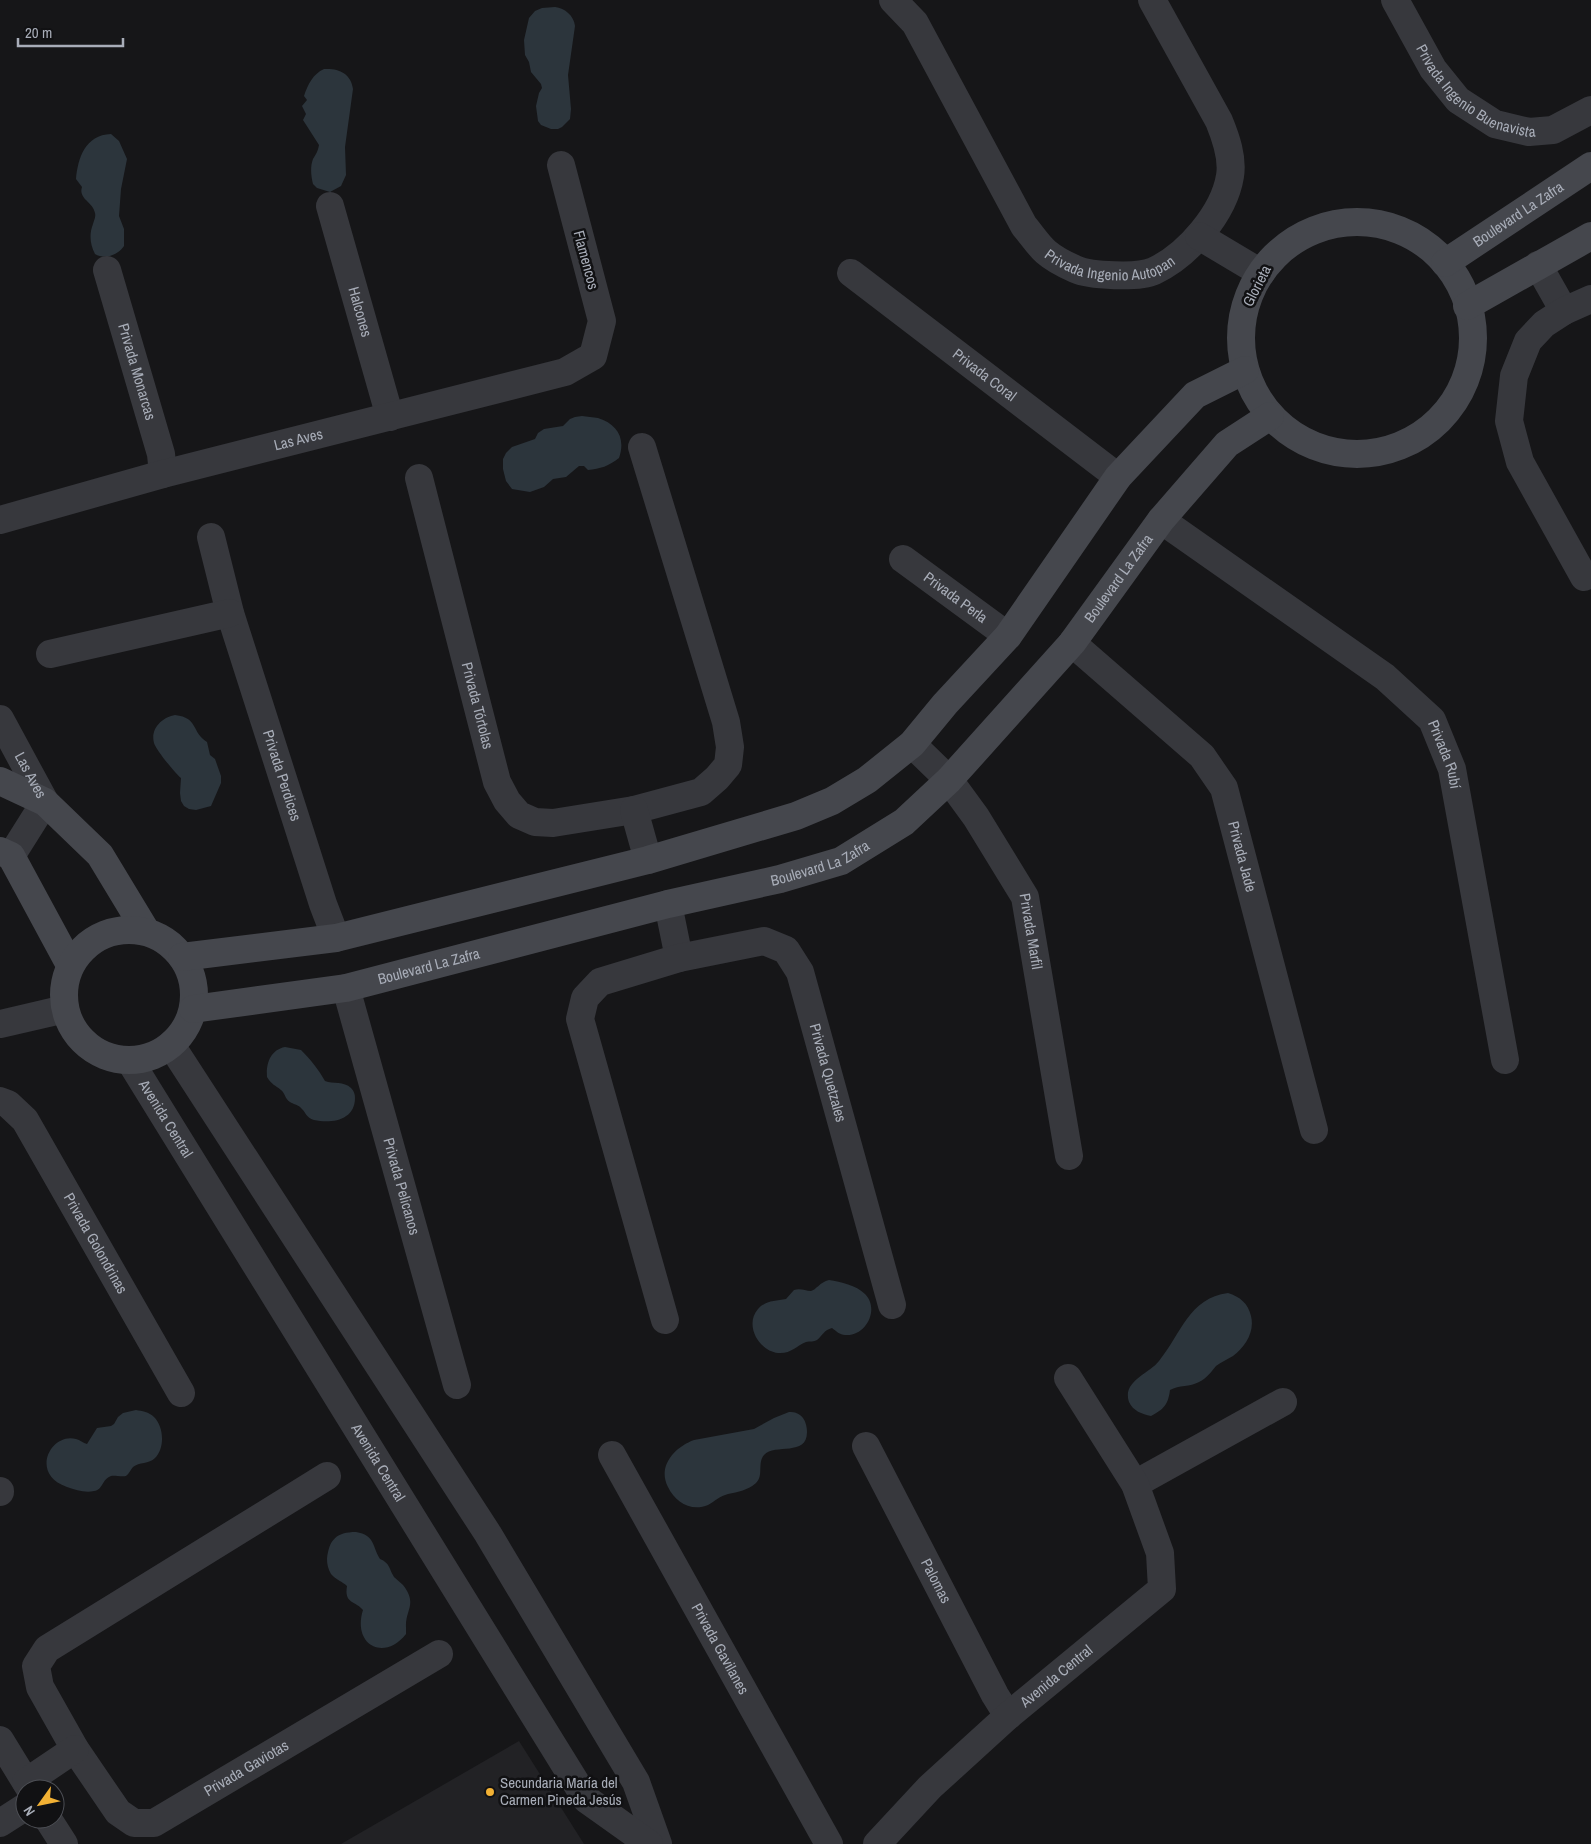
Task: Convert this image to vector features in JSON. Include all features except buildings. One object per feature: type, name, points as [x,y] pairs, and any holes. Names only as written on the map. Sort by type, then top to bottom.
[{"type":"street","name":"Privada Ingenio Autopan","points":[[893,0],[915,23],[1024,226],[1046,252],[1077,270],[1110,276],[1153,272],[1175,257],[1199,236],[1220,207],[1230,176],[1228,142],[1219,121],[1152,0]]},
{"type":"street","name":"Privada Ingenio Buenavista","points":[[1395,0],[1433,69],[1458,100],[1495,124],[1529,132],[1552,130],[1588,117]]},
{"type":"street","name":"Flamencos","points":[[561,165],[602,321],[593,356]]},
{"type":"street","name":"Boulevard La Zafra","points":[[1445,263],[1591,166]]},
{"type":"street","name":"Halcones","points":[[330,206],[390,417]]},
{"type":"street","name":"Glorieta","points":[[1364,222],[1396,228],[1426,245],[1445,263],[1460,284],[1472,319],[1472,357],[1460,392],[1438,422],[1407,443],[1372,454],[1334,452],[1300,439],[1270,416],[1255,394],[1245,370],[1240,341],[1243,313],[1261,273],[1272,258],[1298,237],[1330,224],[1364,222]]},
{"type":"street","points":[[1199,236],[1261,273]]},
{"type":"street","points":[[1467,306],[1591,236]]},
{"type":"street","points":[[1538,265],[1564,311]]},
{"type":"street","name":"Privada Monarcas","points":[[106,270],[161,454],[163,474]]},
{"type":"street","name":"Privada Coral","points":[[850,273],[1118,477]]},
{"type":"street","points":[[1584,577],[1520,462],[1509,421],[1514,376],[1528,341],[1544,324],[1564,311],[1591,299]]},
{"type":"street","name":"Las Aves","points":[[0,520],[163,474],[565,372],[593,356]]},
{"type":"street","points":[[182,957],[336,938],[648,860],[796,816],[832,801],[868,780],[912,744],[945,704],[1008,636],[1118,477],[1195,395],[1245,370]]},
{"type":"street","name":"Boulevard La Zafra","points":[[193,1009],[346,988],[668,904],[780,878],[841,860],[904,822],[949,780],[1072,643],[1161,520],[1227,444],[1270,416]]},
{"type":"street","name":"Privada Tórtolas","points":[[419,478],[497,782],[507,801],[519,815],[535,822],[553,823],[634,810],[701,792],[728,765],[730,747],[726,722],[642,447]]},
{"type":"street","name":"Privada Rubí","points":[[1161,520],[1385,676],[1432,720],[1452,769],[1505,1060]]},
{"type":"street","name":"Privada Perdices","points":[[211,537],[230,613],[323,904],[336,938]]},
{"type":"street","name":"Privada Perla","points":[[903,558],[1008,636]]},
{"type":"street","points":[[50,654],[230,613]]},
{"type":"street","name":"Privada Jade","points":[[1072,643],[1202,756],[1224,788],[1314,1130]]},
{"type":"street","name":"Las Aves","points":[[0,719],[45,802],[5,854]]},
{"type":"street","name":"Privada Marfil","points":[[912,744],[949,780],[976,817],[1025,898],[1069,1156]]},
{"type":"street","points":[[0,781],[45,802],[100,855],[146,931]]},
{"type":"street","points":[[634,810],[648,860]]},
{"type":"street","points":[[5,854],[70,965]]},
{"type":"street","points":[[668,904],[679,958]]},
{"type":"street","points":[[123,929],[146,931],[166,941],[182,957],[190,973],[194,991],[193,1009],[185,1029],[171,1045],[152,1056],[130,1061],[108,1057],[89,1046],[73,1030],[64,1009],[63,987],[70,965],[83,948],[101,935],[123,929]]},
{"type":"street","name":"Privada Quetzales","points":[[665,1320],[580,1019],[585,998],[600,982],[679,958],[764,941],[786,950],[800,972],[892,1305]]},
{"type":"street","name":"Privada Pelicanos","points":[[346,988],[457,1385]]},
{"type":"street","points":[[0,1024],[64,1009]]},
{"type":"street","points":[[171,1045],[488,1534],[636,1782],[658,1844]]},
{"type":"street","name":"Avenida Central","points":[[130,1061],[586,1799],[649,1844]]},
{"type":"street","name":"Privada Golondrinas","points":[[0,1101],[8,1104],[25,1120],[181,1393]]},
{"type":"street","name":"Avenida Central","points":[[877,1844],[930,1787],[1008,1716],[1162,1589],[1160,1554],[1135,1484],[1068,1378]]},
{"type":"street","points":[[1135,1484],[1284,1402]]},
{"type":"street","name":"Palomas","points":[[866,1446],[995,1695],[1008,1716]]},
{"type":"street","name":"Privada Gavilanes","points":[[612,1455],[829,1844]]},
{"type":"street","name":"Privada Gaviotas","points":[[327,1476],[47,1649],[36,1666],[40,1687],[75,1749],[118,1812],[134,1823],[154,1823],[439,1654]]},
{"type":"street","points":[[0,1740],[20,1779]]},
{"type":"street","points":[[42,1779],[75,1749]]},
{"type":"street","points":[[0,1822],[15,1805]]},
{"type":"street","points":[[54,1829],[64,1844]]},
{"type":"shaded area","points":[[555,7],[568,13],[573,19],[575,26],[568,75],[570,119],[562,127],[551,129],[541,125],[538,121],[536,106],[542,88],[531,72],[525,55],[524,40],[529,18],[535,11],[542,8]]},
{"type":"shaded area","points":[[324,69],[334,69],[347,75],[353,89],[345,147],[346,175],[341,186],[330,192],[317,188],[313,184],[311,165],[319,145],[303,120],[306,114],[302,106],[307,100],[304,96],[309,84]]},
{"type":"shaded area","points":[[111,134],[119,141],[127,159],[121,189],[119,216],[124,229],[124,246],[115,254],[103,257],[95,254],[92,247],[91,236],[95,217],[94,209],[82,195],[82,187],[76,179],[84,149],[95,138]]},
{"type":"shaded area","points":[[582,416],[598,418],[615,428],[621,444],[619,458],[608,465],[596,469],[588,470],[584,466],[579,466],[566,477],[553,479],[544,487],[530,492],[512,489],[506,481],[503,469],[503,459],[506,453],[512,447],[535,439],[538,433],[544,429],[563,426],[570,419]]},
{"type":"shaded area","points":[[175,715],[188,719],[191,722],[207,742],[210,755],[215,759],[221,776],[221,783],[211,806],[196,810],[184,806],[180,793],[181,778],[158,751],[154,743],[154,733],[158,724],[166,718]]},
{"type":"shaded area","points":[[285,1047],[301,1050],[325,1081],[345,1084],[354,1091],[354,1105],[347,1116],[335,1121],[311,1119],[299,1106],[288,1101],[282,1091],[270,1082],[267,1072],[270,1058],[276,1051]]},
{"type":"shaded area","points":[[829,1280],[853,1286],[865,1294],[869,1300],[871,1314],[865,1327],[859,1332],[845,1335],[832,1328],[825,1331],[816,1341],[806,1342],[783,1353],[765,1348],[753,1329],[754,1315],[758,1309],[771,1301],[786,1299],[794,1290],[811,1291]]},
{"type":"shaded area","points":[[1228,1293],[1243,1301],[1248,1307],[1251,1316],[1252,1328],[1248,1339],[1241,1348],[1233,1356],[1216,1366],[1209,1375],[1196,1384],[1170,1390],[1167,1403],[1162,1409],[1151,1416],[1135,1410],[1129,1402],[1128,1395],[1133,1383],[1155,1366],[1195,1310],[1215,1296]]},
{"type":"shaded area","points":[[136,1410],[152,1415],[160,1426],[162,1443],[158,1454],[153,1460],[135,1465],[126,1476],[108,1477],[99,1489],[91,1492],[80,1491],[55,1481],[49,1473],[47,1464],[52,1448],[59,1442],[67,1439],[76,1439],[87,1444],[97,1428],[111,1426],[123,1413]]},
{"type":"shaded area","points":[[789,1412],[798,1414],[804,1420],[807,1430],[806,1440],[796,1447],[775,1450],[764,1455],[761,1462],[760,1477],[756,1483],[743,1490],[720,1497],[702,1507],[684,1504],[671,1492],[665,1479],[666,1465],[680,1447],[694,1440],[754,1429]]},
{"type":"shaded area","points":[[349,1532],[356,1532],[370,1538],[380,1559],[388,1564],[394,1577],[403,1585],[410,1597],[406,1634],[388,1647],[372,1646],[366,1640],[362,1632],[361,1622],[363,1610],[349,1599],[346,1592],[347,1586],[333,1576],[328,1567],[328,1552],[335,1538]]},
{"type":"shaded area","name":"Secundaria María del Carmen Pineda Jesús","points":[[519,1741],[584,1844],[341,1844]]},
{"type":"place","name":"Secundaria María del Carmen Pineda Jesús","points":[[490,1792]]}]
